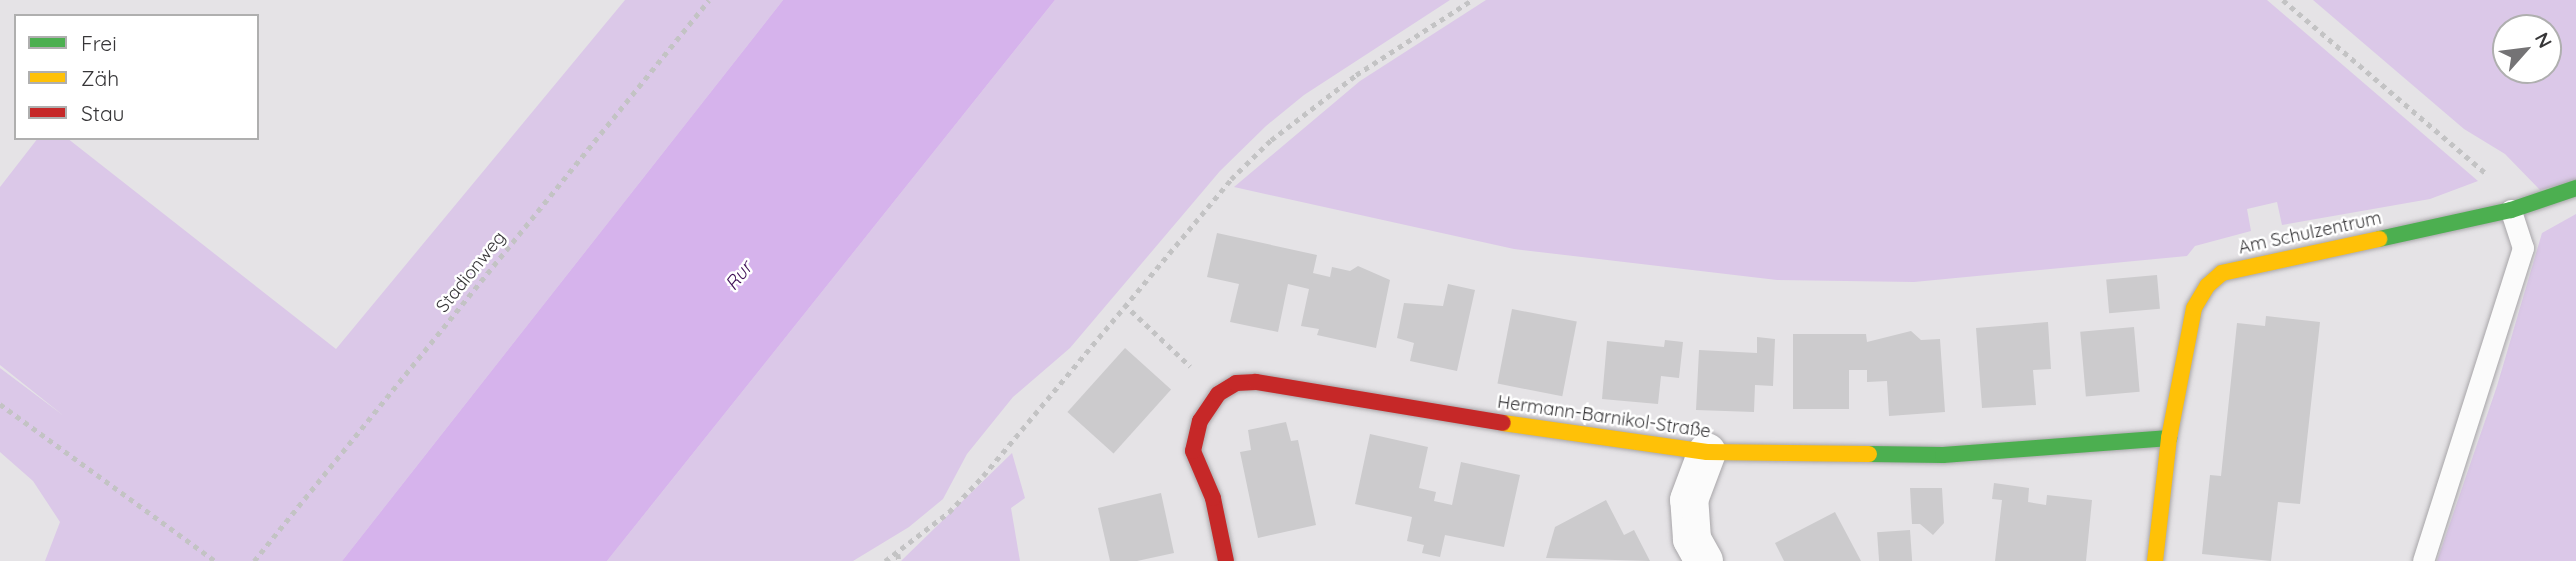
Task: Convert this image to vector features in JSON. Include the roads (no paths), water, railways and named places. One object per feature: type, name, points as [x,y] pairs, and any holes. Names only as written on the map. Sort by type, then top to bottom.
[{"type":"street","name":"Am Schulzentrum","points":[[2155,561],[2169,438],[2194,308],[2207,286],[2222,272],[2511,210],[2576,188]]},
{"type":"street","name":"Hermann-Barnikol-Straße","points":[[1226,561],[1213,498],[1193,451],[1200,421],[1218,394],[1236,383],[1256,382],[1436,414],[1707,452],[1943,455],[2169,438]]},
{"type":"street","points":[[1704,561],[1692,539],[1689,500],[1707,452]]},
{"type":"lane","points":[[2423,561],[2523,248],[2511,210]]},
{"type":"water","name":"Rur","points":[[783,0],[1055,0],[607,561],[342,561]]}]
